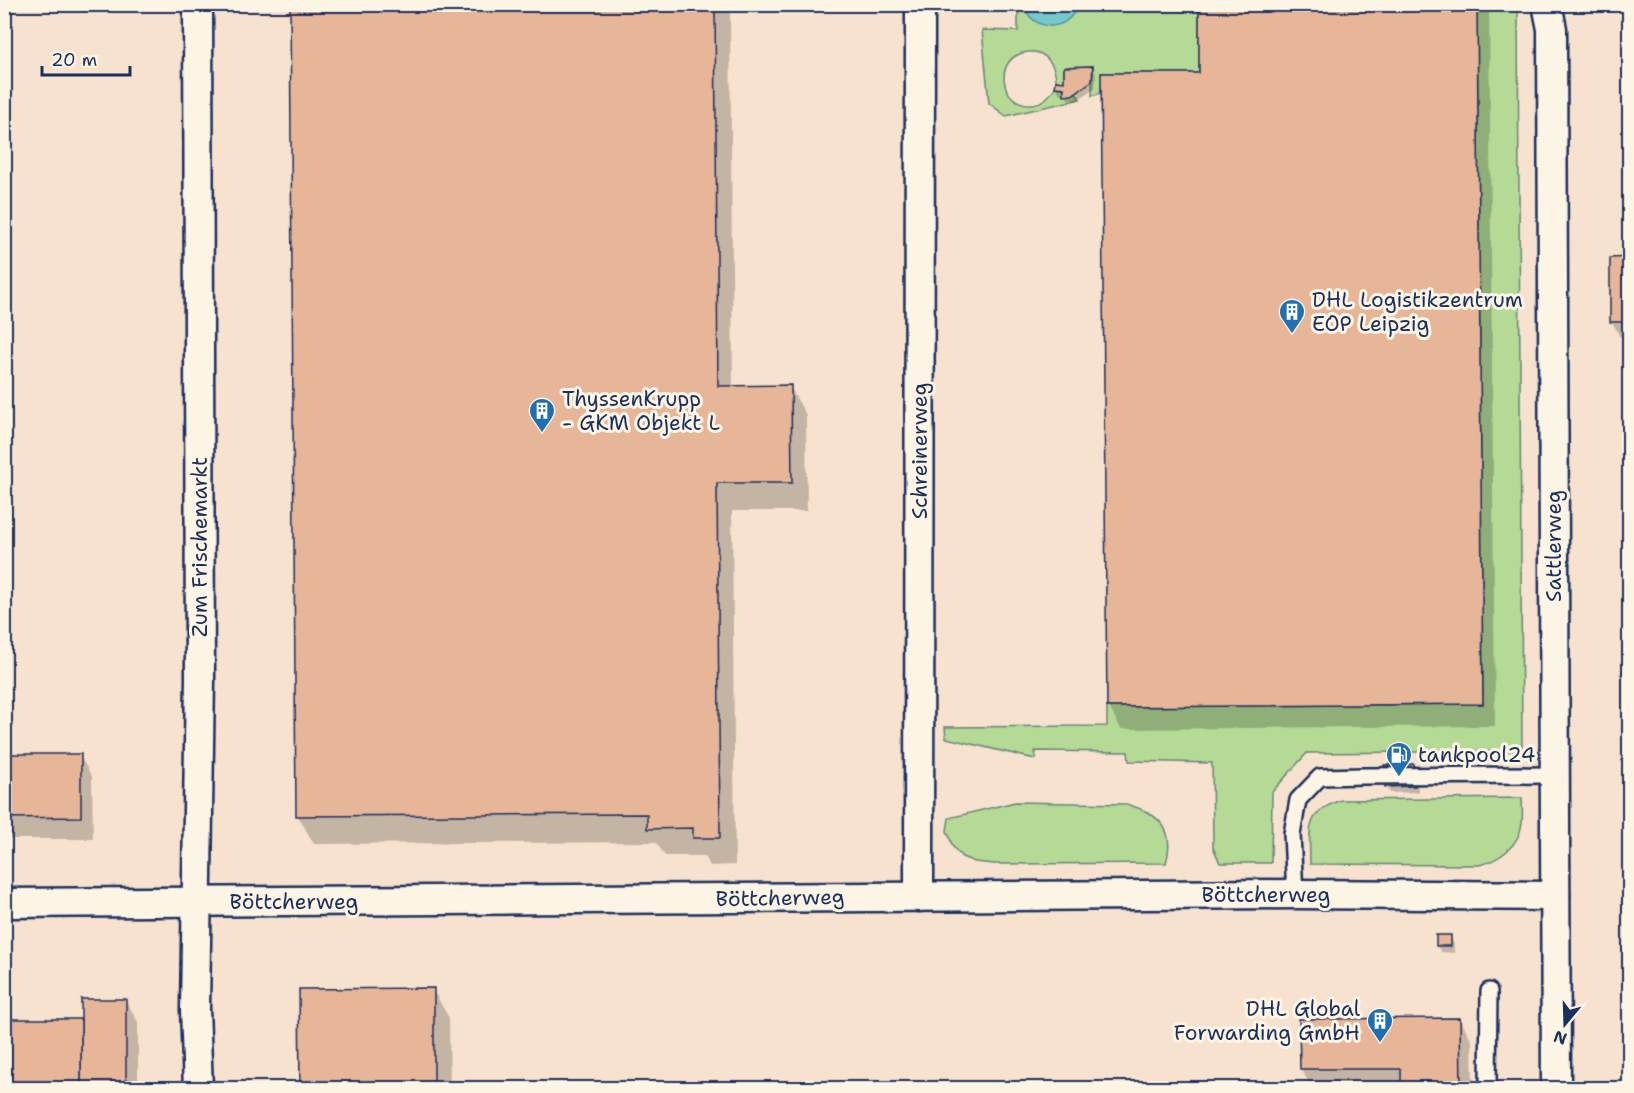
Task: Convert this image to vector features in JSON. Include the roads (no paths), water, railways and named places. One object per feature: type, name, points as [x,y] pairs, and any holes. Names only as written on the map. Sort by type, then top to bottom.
[{"type":"street","name":"Zum Frischemarkt","points":[[198,4],[200,679],[195,1010],[198,1089]]},
{"type":"street","name":"Schreinerweg","points":[[920,4],[920,897]]},
{"type":"street","name":"Sattlerweg","points":[[1547,4],[1552,29],[1556,1089]]},
{"type":"street","name":"Böttcherweg","points":[[4,903],[1295,894],[1555,896]]},
{"type":"lane","points":[[1295,894],[1292,834],[1298,800],[1320,777],[1554,774]]},
{"type":"lane","points":[[1488,991],[1488,1089]]},
{"type":"water","points":[[1023,5],[1078,5],[1066,21],[1050,26],[1035,21]]},
{"type":"place","name":"DHL Logistikzentrum EOP Leipzig","points":[[1292,335]]},
{"type":"place","name":"ThyssenKrupp - GKM Objekt L","points":[[542,434]]},
{"type":"place","name":"tankpool24","points":[[1399,778]]},
{"type":"place","name":"DHL Global Forwarding GmbH","points":[[1380,1044]]}]
